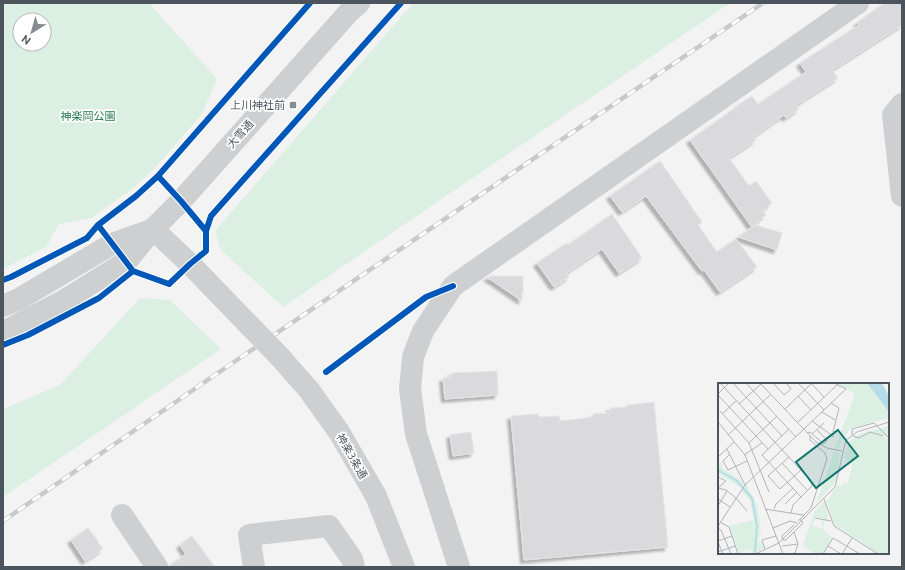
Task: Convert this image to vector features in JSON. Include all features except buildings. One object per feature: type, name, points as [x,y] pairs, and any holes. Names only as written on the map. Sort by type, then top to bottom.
[{"type":"main road","name":"大雪通","points":[[3,332],[63,301],[126,262],[349,12],[359,3]]},
{"type":"main road","name":"大雪通","points":[[3,306],[19,299],[112,244],[154,229]]},
{"type":"street","points":[[459,567],[416,434],[410,389],[413,357],[421,337],[453,286],[858,3]]},
{"type":"street","points":[[902,104],[893,115],[902,196]]},
{"type":"street","name":"神楽3条通","points":[[154,229],[280,357],[309,390],[339,432],[376,496],[404,567]]},
{"type":"street","points":[[122,515],[157,567]]},
{"type":"street","points":[[254,567],[249,535],[330,526],[352,559],[354,567]]},
{"type":"green space","name":"神楽岡公園","points":[[3,3],[149,3],[217,79],[202,114],[154,169],[132,189],[92,218],[59,224],[46,247],[3,269]]},
{"type":"green space","points":[[413,3],[730,3],[283,307],[220,249],[215,231]]},
{"type":"green space","points":[[140,298],[170,300],[221,349],[3,497],[3,409],[60,385]]},
{"type":"railway","points":[[3,521],[209,379],[763,3]]},
{"type":"cycle path","points":[[3,280],[87,238],[98,225],[136,196],[158,176],[310,3]]},
{"type":"cycle path","points":[[98,225],[133,271],[169,284],[206,251],[206,231],[211,216],[401,3]]},
{"type":"cycle path","points":[[158,176],[206,231]]},
{"type":"cycle path","points":[[3,345],[28,335],[99,298],[133,271]]},
{"type":"cycle path","points":[[326,372],[426,297],[453,286]]},
{"type":"place","name":"上川神社前","points":[[293,105]]}]
